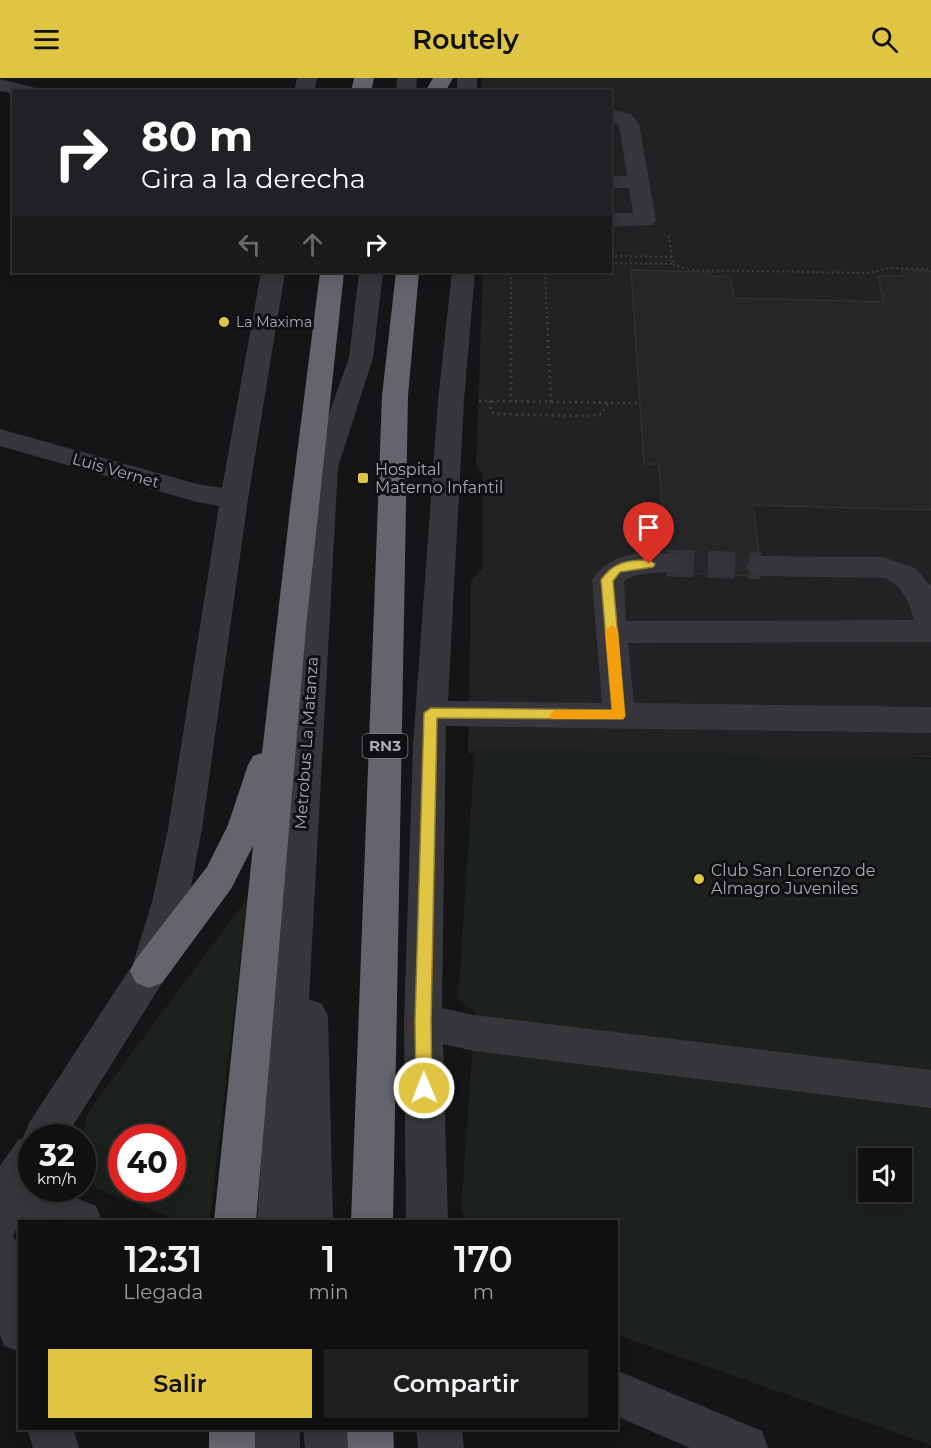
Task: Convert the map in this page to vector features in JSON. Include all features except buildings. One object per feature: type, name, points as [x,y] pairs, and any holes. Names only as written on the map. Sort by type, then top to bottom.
[{"type":"highway","points":[[236,1220],[288,666],[316,395],[332,273]]},
{"type":"highway","name":"RN3","points":[[372,1220],[395,396],[407,273]]},
{"type":"highway","points":[[149,971],[219,878],[245,826],[264,766],[288,666]]},
{"type":"highway","points":[[232,1430],[235,1448]]},
{"type":"highway","points":[[370,1430],[371,1448]]},
{"type":"street","points":[[5,78],[0,83],[23,90]]},
{"type":"street","points":[[612,115],[624,118],[629,124],[645,220],[612,220]]},
{"type":"street","points":[[612,144],[632,144]]},
{"type":"street","points":[[612,182],[639,182]]},
{"type":"street","points":[[51,1124],[149,971],[170,902],[185,829],[234,499],[273,273]]},
{"type":"street","name":"Metrobus La Matanza","points":[[278,1220],[324,467],[361,358],[371,273]]},
{"type":"street","name":"Metrobus La Matanza","points":[[312,1220],[308,818],[343,479],[378,359],[387,273]]},
{"type":"street","points":[[427,1220],[423,1022],[431,713],[451,400],[463,273]]},
{"type":"street","name":"Luis Vernet","points":[[0,437],[197,493],[234,499]]},
{"type":"street","points":[[619,716],[607,580],[616,569],[630,565],[667,563]]},
{"type":"street","points":[[612,632],[931,629],[915,582],[901,572],[883,567],[760,566]]},
{"type":"street","points":[[431,713],[931,720]]},
{"type":"street","points":[[423,1022],[474,1033],[931,1089]]},
{"type":"street","points":[[18,1176],[3,1199],[77,1220]]},
{"type":"street","points":[[0,1252],[18,1322]]},
{"type":"street","points":[[618,1394],[745,1448]]},
{"type":"street","points":[[51,1430],[56,1448]]},
{"type":"street","points":[[235,1448],[241,1430]]},
{"type":"street","points":[[277,1430],[277,1448]]},
{"type":"street","points":[[326,1430],[328,1448]]},
{"type":"street","points":[[439,1430],[441,1448]]},
{"type":"path","points":[[662,234],[669,237],[673,264]]},
{"type":"path","points":[[612,256],[672,257]]},
{"type":"path","points":[[612,263],[673,264],[690,270],[870,273],[889,268],[931,269]]},
{"type":"path","points":[[511,273],[511,401]]},
{"type":"path","points":[[545,273],[551,402]]},
{"type":"path","points":[[608,402],[602,414],[589,416],[497,414],[489,409],[492,401],[608,402],[640,403]]},
{"type":"shaded area","points":[[482,78],[931,78],[931,758],[468,753],[471,580],[483,568],[483,474],[476,465],[483,273],[612,273],[612,90],[481,90]]},
{"type":"shaded area","points":[[475,748],[931,759],[931,1445],[618,1335],[618,1220],[466,1220],[461,1210],[475,1012],[458,999]]},
{"type":"shaded area","points":[[247,899],[210,1219],[175,1219],[131,1202],[186,1202],[186,1124],[108,1124],[108,1193],[96,1187],[96,1124],[85,1124],[88,1112]]},
{"type":"tunnel","points":[[667,563],[761,566]]},
{"type":"slow traffic","points":[[556,715],[619,716],[612,630]]},
{"type":"place","name":"La Maxima","points":[[224,322]]},
{"type":"place","name":"Hospital Materno Infantil","points":[[363,478]]},
{"type":"place","name":"Club San Lorenzo de Almagro Juveniles","points":[[699,879]]},
{"type":"route","points":[[424,1088],[423,1022],[431,713],[619,716],[607,580],[616,569],[630,565],[649,564]]}]
